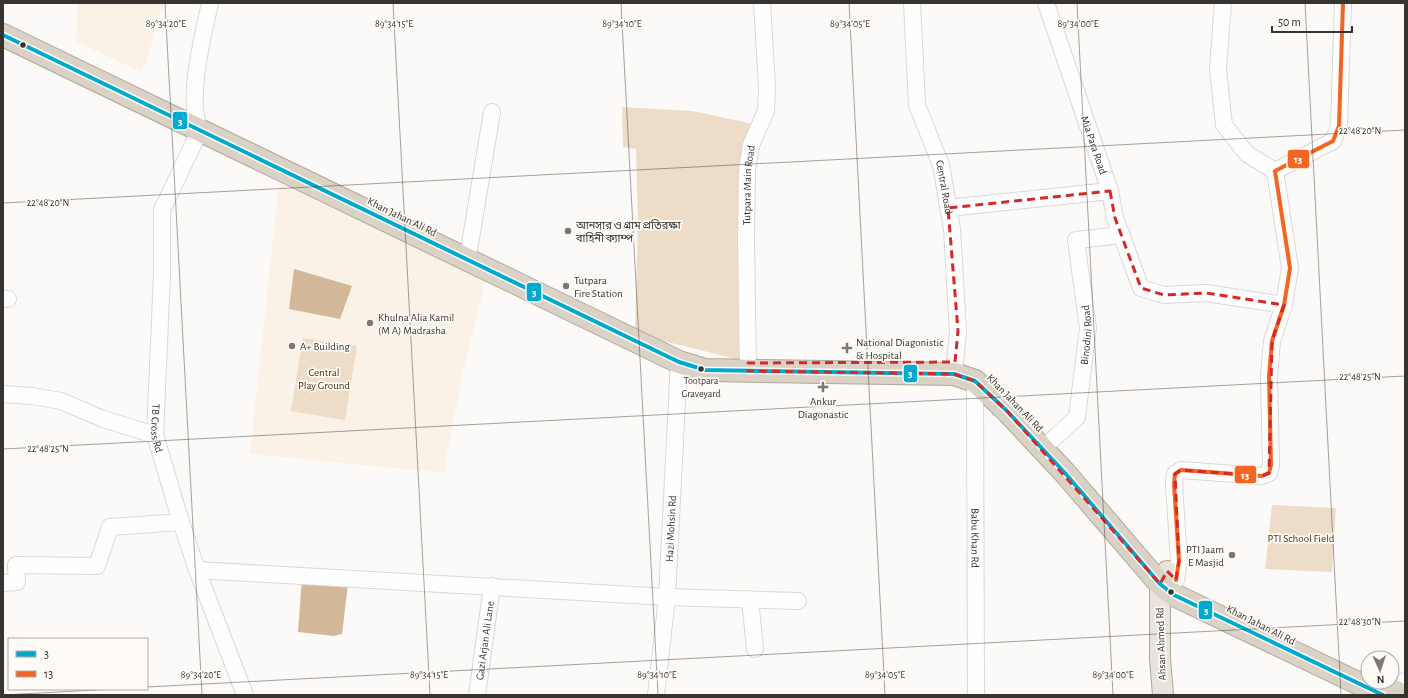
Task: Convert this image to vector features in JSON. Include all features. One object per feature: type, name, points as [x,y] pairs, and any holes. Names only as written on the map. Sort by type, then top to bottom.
[{"type":"highway","name":"Khan Jahan Ali Rd","points":[[3,25],[198,125],[679,362],[705,370],[748,367],[954,368],[984,372],[1051,441],[1142,546],[1168,578],[1174,595],[1383,695]]},
{"type":"highway","name":"Khan Jahan Ali Rd","points":[[3,36],[394,212],[682,355],[708,362],[748,367]]},
{"type":"highway","name":"Khan Jahan Ali Rd","points":[[954,368],[975,381],[1007,411],[1065,473],[1168,578],[1360,674]]},
{"type":"highway","points":[[1392,690],[1402,695]]},
{"type":"main road","name":"Ahsan Ahmed Rd","points":[[1163,695],[1160,659],[1168,578]]},
{"type":"street","points":[[198,125],[194,97],[210,3]]},
{"type":"street","name":"Tutpara Main Road","points":[[748,367],[746,247],[747,170],[752,145],[766,111],[767,88],[762,3]]},
{"type":"street","name":"Central Road","points":[[912,3],[917,105],[941,165],[952,229],[958,331],[954,368]]},
{"type":"street","name":"Mia Para Road","points":[[1046,3],[1110,191],[1115,218],[1141,288],[1164,295],[1206,293],[1284,306]]},
{"type":"street","points":[[1168,578],[1179,561],[1175,474],[1181,470],[1262,476],[1269,473],[1271,465],[1269,376],[1272,341],[1284,306],[1290,268],[1275,171],[1247,154],[1224,125],[1218,68],[1223,3]]},
{"type":"street","points":[[1275,171],[1333,141],[1339,126],[1343,3]]},
{"type":"street","points":[[469,250],[492,112]]},
{"type":"street","name":"TB Cross Rd","points":[[198,125],[162,210],[162,274],[155,435],[180,522],[245,695]]},
{"type":"street","points":[[948,208],[1110,191]]},
{"type":"street","name":"Binodini Road","points":[[1051,441],[1077,417],[1088,328],[1076,240],[1122,235]]},
{"type":"street","name":"Hazi Mohsin Rd","points":[[656,695],[667,597],[679,362]]},
{"type":"street","name":"Babu Khan Rd","points":[[975,381],[976,695]]},
{"type":"street","points":[[3,394],[32,396],[61,401],[103,419],[155,435]]},
{"type":"street","points":[[3,583],[17,582],[16,565],[97,566],[110,527],[180,522]]},
{"type":"street","points":[[197,570],[667,597],[798,601]]},
{"type":"street","name":"Gazi Arjan Ali Lane","points":[[477,695],[492,586]]},
{"type":"street","points":[[750,599],[755,649]]},
{"type":"street","points":[[1402,695],[1405,681]]},
{"type":"highlighted area","points":[[1110,191],[1115,218],[1141,288],[1164,295],[1206,293],[1284,305],[1272,341],[1269,473],[1262,476],[1181,470],[1175,474],[1179,561],[1176,580],[1167,571],[1160,584],[1007,411],[975,381],[954,374],[748,371],[748,363],[955,362],[958,331],[948,208]]},
{"type":"shaded area","points":[[78,3],[168,3],[168,7],[161,10],[142,73],[76,41]]},
{"type":"shaded area","name":"Khulna Alia Kamil (M A) Madrasha","points":[[279,183],[486,279],[464,367],[447,453],[447,473],[250,454]]},
{"type":"shaded area","points":[[294,269],[352,286],[340,319],[289,309]]},
{"type":"shaded area","points":[[302,578],[348,584],[342,634],[334,636],[298,632]]},
{"type":"green space","name":"Tootpara Graveyard","points":[[622,107],[692,111],[754,124],[741,152],[740,360],[635,334],[638,218],[636,149],[623,147]]},
{"type":"green space","name":"Central Play Ground","points":[[303,338],[357,346],[345,420],[291,411]]},
{"type":"green space","name":"PTI School Field","points":[[1272,505],[1336,508],[1332,572],[1265,569]]},
{"type":"transit line","name":"13","points":[[1176,580],[1179,561],[1174,484],[1175,474],[1181,470],[1262,476],[1269,473],[1271,465],[1269,376],[1272,341],[1284,305],[1290,268],[1275,171],[1333,141],[1339,126],[1343,3]]},
{"type":"transit line","name":"3","points":[[3,35],[679,362],[705,370],[954,374],[975,381],[1007,411],[1065,473],[1160,584],[1174,595],[1383,695]]},
{"type":"place","name":"আনসার ও গ্রাম প্রতিরক্ষা বাহিনী ক্যাম্প","points":[[568,231]]},
{"type":"place","name":"Tutpara Fire Station","points":[[566,286]]},
{"type":"place","name":"Khulna Alia Kamil (M A) Madrasha","points":[[370,323]]},
{"type":"place","name":"A+ Building","points":[[292,346]]},
{"type":"place","name":"National Diagonistic & Hospital","points":[[847,348]]},
{"type":"place","name":"Tootpara Graveyard","points":[[701,369]]},
{"type":"place","name":"Ankur Diagonastic","points":[[823,387]]},
{"type":"place","name":"PTI Jaam E Masjid","points":[[1232,555]]}]
